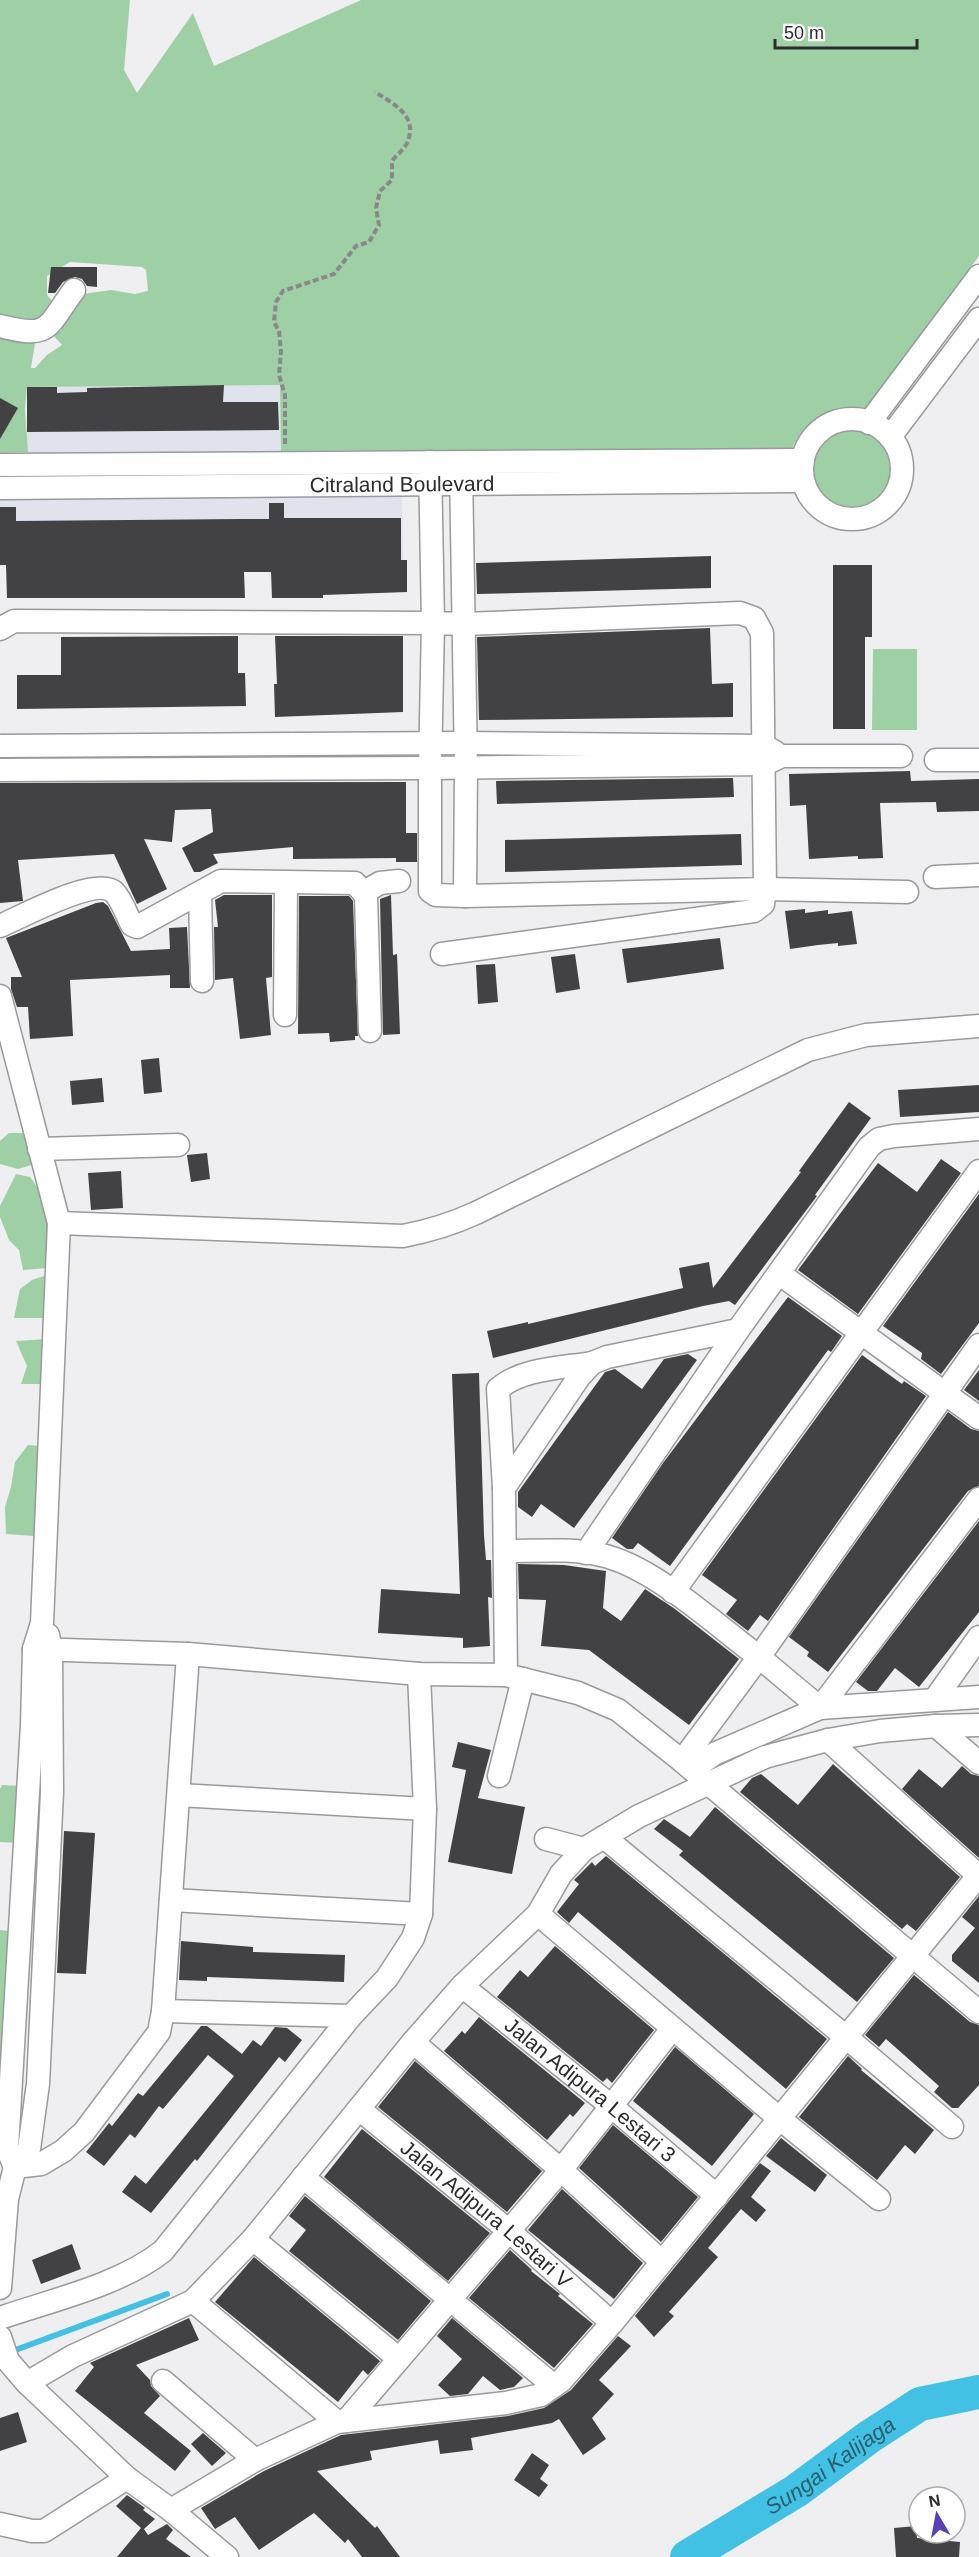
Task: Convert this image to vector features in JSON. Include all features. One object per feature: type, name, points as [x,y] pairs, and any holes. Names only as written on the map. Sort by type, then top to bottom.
[{"type":"street","points":[[869,423],[979,276]]},
{"type":"street","points":[[0,326],[41,332],[48,327],[74,290]]},
{"type":"street","points":[[890,437],[979,319]]},
{"type":"street","points":[[846,420],[869,423],[883,430],[890,437],[898,451],[901,476],[891,500],[870,516],[844,519],[820,508],[811,499],[803,470],[812,438],[822,429],[846,420]]},
{"type":"street","name":"Citraland Boulevard","points":[[0,465],[286,463],[430,473]]},
{"type":"street","points":[[28,465],[29,488]]},
{"type":"street","name":"Citraland Boulevard","points":[[0,488],[430,473],[803,470]]},
{"type":"street","points":[[430,473],[434,623],[429,888],[436,895],[599,895],[765,889],[907,892]]},
{"type":"street","points":[[461,473],[466,767],[465,896]]},
{"type":"street","points":[[0,628],[14,621],[464,624],[741,612],[754,618],[762,633],[770,755],[763,904],[754,911],[442,954]]},
{"type":"street","points":[[0,746],[465,743],[770,755],[901,756]]},
{"type":"street","points":[[231,769],[232,745]]},
{"type":"street","points":[[0,770],[430,768],[770,755]]},
{"type":"street","points":[[936,760],[979,760]]},
{"type":"street","points":[[935,877],[979,875]]},
{"type":"street","points":[[0,926],[75,893],[93,888],[115,893],[132,925],[137,927],[200,894],[212,885],[228,880],[286,883],[351,882],[364,892],[370,1031]]},
{"type":"street","points":[[364,892],[380,883],[399,881]]},
{"type":"street","points":[[285,1015],[286,883]]},
{"type":"street","points":[[200,894],[202,981]]},
{"type":"street","points":[[599,895],[600,931]]},
{"type":"street","points":[[0,996],[60,1223],[42,1623],[52,1792],[38,2084],[29,2149],[15,2167],[7,2199],[0,2288]]},
{"type":"street","points":[[60,1223],[391,1236],[421,1233],[449,1225],[476,1213],[808,1050],[867,1035],[979,1026]]},
{"type":"street","points":[[586,1553],[738,1330],[873,1143],[879,1139],[894,1136],[979,1129]]},
{"type":"street","points":[[39,1149],[178,1145]]},
{"type":"street","points":[[673,1592],[979,1170]]},
{"type":"street","points":[[780,1274],[979,1418]]},
{"type":"street","points":[[499,1776],[514,1677],[505,1551],[498,1389],[507,1381],[525,1375],[592,1363],[619,1354],[738,1330]]},
{"type":"street","points":[[694,1771],[759,1657],[979,1345]]},
{"type":"street","points":[[504,1488],[579,1377],[592,1363]]},
{"type":"street","points":[[820,1708],[979,1499]]},
{"type":"street","points":[[505,1551],[586,1553],[603,1555],[628,1564],[673,1592],[759,1657],[820,1708]]},
{"type":"street","points":[[935,1699],[979,1637]]},
{"type":"street","points":[[43,1649],[188,1654],[418,1674],[514,1677],[578,1693],[618,1710],[694,1771],[911,1957],[979,2012]]},
{"type":"street","points":[[15,2167],[41,2164],[63,2151],[84,2132],[159,2032],[164,2011],[188,1654]]},
{"type":"street","points":[[0,2318],[124,2275],[146,2265],[163,2251],[351,2016],[387,1978],[414,1938],[421,1914],[425,1809],[418,1674]]},
{"type":"street","points":[[27,2383],[73,2356],[193,2301],[253,2239],[413,2042],[462,1986],[538,1914],[561,1875],[584,1849],[639,1816],[714,1754],[820,1708],[979,1697]]},
{"type":"street","points":[[694,1771],[765,1757],[828,1740],[880,1731],[936,1725],[979,1725]]},
{"type":"street","points":[[936,1725],[979,1763]]},
{"type":"street","points":[[171,2510],[255,2460],[341,2421],[506,2403],[541,2395],[554,2386],[612,2322],[979,1876],[828,1740]]},
{"type":"street","points":[[179,1795],[425,1809]]},
{"type":"street","points":[[604,1837],[952,2127]]},
{"type":"street","points":[[546,1839],[584,1849]]},
{"type":"street","points":[[171,1900],[421,1914]]},
{"type":"street","points":[[538,1914],[672,2029],[879,2199]]},
{"type":"street","name":"Jalan Adipura Lestari 3","points":[[462,1986],[610,2105],[717,2196]]},
{"type":"street","points":[[164,2011],[351,2016]]},
{"type":"street","points":[[341,2421],[561,2170],[672,2029]]},
{"type":"street","points":[[413,2042],[561,2170],[661,2261]]},
{"type":"street","name":"Jalan Adipura Lestari V","points":[[359,2109],[508,2230],[612,2322]]},
{"type":"street","points":[[303,2177],[554,2386]]},
{"type":"street","points":[[253,2239],[398,2358]]},
{"type":"street","points":[[193,2301],[341,2421]]},
{"type":"street","points":[[3,2352],[27,2383],[127,2478],[171,2510],[227,2557]]},
{"type":"street","points":[[162,2381],[255,2460]]},
{"type":"street","points":[[0,2524],[32,2531],[44,2531],[127,2478]]},
{"type":"path","points":[[286,463],[285,395],[279,375],[281,352],[279,331],[274,322],[276,302],[283,291],[334,274],[356,246],[369,242],[376,231],[379,221],[376,208],[380,191],[392,180],[392,161],[407,143],[411,123],[408,115],[375,92]]},
{"type":"shaded area","points":[[281,385],[281,451],[27,453],[27,387]]},
{"type":"shaded area","points":[[402,496],[403,562],[0,566],[0,500]]},
{"type":"green space","points":[[0,0],[130,0],[124,70],[137,93],[193,13],[214,66],[361,0],[979,0],[979,256],[864,410],[842,410],[821,417],[804,430],[792,449],[281,451],[280,385],[27,387],[25,410],[28,452],[0,453],[0,331],[31,339],[35,343],[31,368],[35,368],[47,355],[62,345],[53,335],[55,330],[61,331],[65,319],[83,294],[111,290],[135,294],[148,291],[146,270],[142,267],[70,262],[47,276],[47,295],[55,304],[46,319],[0,323]]},
{"type":"green space","points":[[845,431],[859,431],[873,437],[884,448],[890,462],[887,484],[879,496],[859,507],[845,507],[831,501],[820,490],[814,476],[814,462],[820,448],[831,437]]},
{"type":"green space","points":[[873,649],[917,649],[917,730],[872,730]]},
{"type":"green space","points":[[9,1133],[25,1133],[35,1164],[18,1169],[0,1164],[0,1141]]},
{"type":"green space","points":[[16,1174],[30,1177],[43,1199],[48,1220],[47,1268],[23,1270],[19,1250],[9,1240],[0,1217],[0,1206]]},
{"type":"green space","points":[[50,1274],[49,1318],[14,1318],[20,1289],[32,1280]]},
{"type":"green space","points":[[48,1339],[47,1384],[21,1384],[27,1366],[16,1341]]},
{"type":"green space","points":[[28,1445],[41,1446],[34,1536],[6,1534],[5,1507],[15,1462]]},
{"type":"green space","points":[[2,1785],[22,1786],[19,1843],[0,1842],[0,1789]]},
{"type":"green space","points":[[0,1930],[17,1932],[0,2093]]},
{"type":"building","points":[[51,267],[97,267],[97,287],[87,286],[82,279],[75,277],[63,282],[55,293],[48,293]]},
{"type":"building","points":[[224,385],[223,402],[278,402],[279,430],[27,432],[27,387],[57,387],[57,393],[87,392],[87,388]]},
{"type":"building","points":[[0,398],[18,408],[0,439]]},
{"type":"building","points":[[269,503],[284,503],[284,518],[401,518],[401,560],[407,560],[407,592],[323,595],[323,598],[272,598],[271,572],[244,572],[245,598],[7,598],[6,565],[0,565],[0,507],[16,507],[16,521],[269,519]]},
{"type":"building","points":[[711,556],[711,588],[477,594],[476,563]]},
{"type":"building","points":[[833,565],[872,565],[872,637],[865,637],[865,729],[833,729]]},
{"type":"building","points":[[710,628],[712,684],[733,683],[733,717],[479,720],[477,637]]},
{"type":"building","points":[[238,636],[238,673],[245,673],[246,706],[17,709],[17,675],[61,675],[61,637]]},
{"type":"building","points":[[275,636],[403,636],[403,712],[275,717],[274,684],[277,684]]},
{"type":"building","points":[[910,771],[911,781],[979,779],[979,811],[937,812],[936,802],[880,803],[883,858],[858,859],[858,856],[809,859],[806,805],[790,806],[789,774]]},
{"type":"building","points":[[733,778],[734,797],[497,804],[496,781]]},
{"type":"building","points":[[406,782],[406,833],[417,833],[417,862],[396,862],[396,858],[293,859],[293,847],[213,854],[218,863],[200,872],[194,872],[182,848],[213,832],[211,809],[175,810],[172,842],[144,839],[167,889],[137,904],[114,854],[18,860],[23,901],[0,903],[0,783]]},
{"type":"building","points":[[741,834],[742,865],[505,872],[505,840]]},
{"type":"building","points":[[224,895],[272,895],[272,977],[266,978],[271,1035],[240,1039],[233,978],[215,980],[214,927],[218,927],[215,900]]},
{"type":"building","points":[[391,895],[393,955],[397,954],[400,1034],[383,1035],[380,899]]},
{"type":"building","points":[[299,896],[349,896],[353,901],[358,1036],[355,1036],[355,1040],[330,1042],[329,1033],[298,1034]]},
{"type":"building","points":[[103,902],[108,906],[131,951],[170,949],[169,928],[187,927],[190,988],[170,988],[170,975],[70,980],[73,1036],[30,1039],[28,1007],[17,1007],[11,989],[11,977],[22,977],[6,938]]},
{"type":"building","points":[[805,909],[805,913],[828,910],[828,914],[852,911],[857,944],[838,946],[838,943],[790,949],[785,911]]},
{"type":"building","points":[[720,938],[724,969],[627,983],[622,949]]},
{"type":"building","points":[[575,954],[580,989],[556,993],[551,957]]},
{"type":"building","points":[[495,964],[498,1002],[478,1004],[476,965]]},
{"type":"building","points":[[159,1058],[162,1092],[144,1094],[141,1060]]},
{"type":"building","points":[[102,1078],[104,1102],[72,1105],[70,1081]]},
{"type":"building","points":[[979,1085],[979,1112],[900,1117],[898,1090]]},
{"type":"building","points":[[849,1102],[871,1118],[815,1195],[817,1196],[735,1305],[729,1301],[703,1306],[493,1358],[487,1331],[528,1322],[528,1324],[683,1288],[679,1268],[709,1262],[713,1288],[801,1172],[799,1171]]},
{"type":"building","points":[[207,1153],[210,1179],[191,1182],[187,1155]]},
{"type":"building","points":[[941,1159],[961,1173],[858,1314],[798,1270],[878,1163],[917,1192]]},
{"type":"building","points":[[121,1171],[123,1208],[91,1210],[88,1173]]},
{"type":"building","points":[[979,1194],[979,1323],[941,1374],[921,1359],[922,1353],[883,1326]]},
{"type":"building","points":[[788,1297],[842,1336],[831,1352],[828,1350],[670,1566],[638,1543],[633,1549],[627,1549],[612,1538],[663,1463]]},
{"type":"building","points":[[688,1354],[697,1360],[574,1528],[541,1504],[532,1517],[518,1507],[518,1492],[605,1372],[615,1369],[642,1389],[664,1359]]},
{"type":"building","points":[[862,1355],[902,1384],[904,1381],[926,1396],[768,1621],[760,1615],[748,1631],[726,1614],[737,1600],[702,1575]]},
{"type":"building","points":[[979,1370],[979,1401],[964,1390]]},
{"type":"building","points":[[479,1373],[484,1535],[486,1560],[491,1560],[492,1598],[488,1597],[490,1646],[463,1648],[463,1638],[378,1633],[381,1589],[460,1594],[452,1374]]},
{"type":"building","points":[[948,1412],[971,1429],[979,1431],[979,1486],[968,1491],[828,1672],[807,1656],[809,1652],[789,1637]]},
{"type":"building","points":[[979,1521],[979,1612],[919,1687],[895,1668],[877,1691],[868,1691],[856,1682]]},
{"type":"building","points":[[518,1564],[564,1565],[606,1571],[603,1608],[621,1621],[645,1589],[675,1609],[739,1659],[689,1725],[589,1650],[541,1646],[546,1600],[519,1599]]},
{"type":"building","points":[[458,1742],[491,1750],[478,1798],[525,1807],[512,1874],[448,1862],[466,1770],[452,1767]]},
{"type":"building","points":[[833,1764],[960,1877],[916,1931],[907,1924],[902,1929],[740,1792],[752,1778],[761,1774],[798,1805]]},
{"type":"building","points":[[962,1766],[971,1774],[979,1776],[979,1858],[902,1789],[919,1769],[942,1788]]},
{"type":"building","points":[[715,1807],[894,1958],[857,2002],[679,1855],[683,1851],[654,1829],[664,1819],[690,1837]]},
{"type":"building","points":[[64,1831],[95,1833],[86,1974],[57,1973]]},
{"type":"building","points":[[606,1856],[827,2039],[786,2089],[578,1912],[569,1923],[557,1912],[579,1884],[574,1880],[592,1862],[595,1866]]},
{"type":"building","points":[[979,1896],[979,1983],[952,1961],[952,1955],[975,1928],[962,1917]]},
{"type":"building","points":[[181,1941],[253,1947],[253,1952],[345,1955],[344,1982],[207,1977],[207,1981],[179,1980]]},
{"type":"building","points":[[555,1946],[654,2030],[612,2083],[607,2078],[603,2082],[497,1997],[520,1970],[528,1977]]},
{"type":"building","points":[[914,1975],[970,2022],[979,2025],[979,2085],[958,2108],[952,2108],[934,2092],[939,2086],[886,2039],[879,2047],[865,2035]]},
{"type":"building","points":[[479,2017],[585,2103],[573,2117],[570,2114],[547,2140],[444,2051],[462,2031],[465,2034]]},
{"type":"building","points":[[201,2026],[207,2026],[242,2054],[253,2040],[261,2046],[275,2027],[287,2028],[302,2040],[285,2062],[279,2057],[197,2161],[195,2159],[151,2213],[122,2192],[135,2175],[146,2184],[234,2076],[208,2055],[163,2109],[159,2106],[135,2138],[130,2134],[104,2166],[86,2152],[109,2123],[112,2126],[138,2093],[143,2096]]},
{"type":"building","points":[[675,2047],[754,2114],[712,2166],[633,2101]]},
{"type":"building","points":[[848,2056],[861,2070],[934,2130],[915,2154],[905,2145],[877,2180],[799,2117]]},
{"type":"building","points":[[415,2061],[542,2171],[507,2212],[378,2107]]},
{"type":"building","points":[[613,2125],[698,2197],[661,2242],[579,2168]]},
{"type":"building","points":[[362,2129],[490,2233],[448,2281],[324,2177]]},
{"type":"building","points":[[781,2138],[827,2175],[815,2192],[766,2156]]},
{"type":"building","points":[[760,2163],[771,2171],[751,2197],[766,2210],[756,2222],[741,2209],[708,2248],[718,2257],[669,2312],[674,2316],[654,2337],[635,2316]]},
{"type":"building","points":[[562,2189],[643,2263],[614,2299],[528,2230]]},
{"type":"building","points":[[305,2196],[431,2301],[398,2340],[289,2251],[306,2230],[289,2216]]},
{"type":"building","points":[[72,2244],[81,2269],[41,2284],[32,2260]]},
{"type":"building","points":[[510,2250],[531,2271],[560,2294],[558,2296],[593,2324],[554,2368],[469,2298]]},
{"type":"building","points":[[254,2257],[380,2361],[368,2375],[363,2370],[338,2402],[215,2302]]},
{"type":"building","points":[[189,2318],[199,2340],[136,2365],[150,2380],[151,2386],[160,2396],[144,2413],[191,2451],[175,2471],[75,2391],[94,2367],[90,2363]]},
{"type":"building","points":[[452,2318],[523,2378],[514,2387],[500,2390],[483,2376],[468,2394],[450,2396],[438,2385],[462,2359],[437,2336]]},
{"type":"building","points":[[618,2336],[631,2346],[599,2380],[614,2394],[592,2418],[606,2439],[583,2455],[559,2419],[552,2423],[471,2438],[473,2450],[440,2454],[438,2440],[370,2451],[372,2460],[317,2471],[375,2528],[377,2526],[400,2557],[362,2557],[348,2539],[345,2543],[314,2513],[259,2550],[235,2517],[215,2529],[201,2508],[264,2471],[341,2435],[508,2416],[544,2408],[571,2390]]},
{"type":"building","points":[[18,2412],[27,2442],[0,2451],[0,2418]]},
{"type":"building","points":[[203,2433],[226,2453],[212,2466],[191,2444]]},
{"type":"building","points":[[532,2453],[549,2465],[540,2479],[548,2485],[539,2497],[514,2480]]},
{"type":"building","points":[[127,2495],[145,2508],[143,2510],[155,2519],[144,2529],[148,2535],[167,2524],[173,2530],[166,2539],[191,2557],[117,2557],[141,2528],[116,2506]]},
{"type":"building","points":[[907,2527],[907,2545],[960,2545],[959,2557],[896,2557],[894,2528]]},
{"type":"waterway","points":[[10,2352],[167,2294]]},
{"type":"waterway","name":"Sungai Kalijaga","points":[[687,2557],[796,2491],[869,2437],[920,2404],[979,2392]]}]
